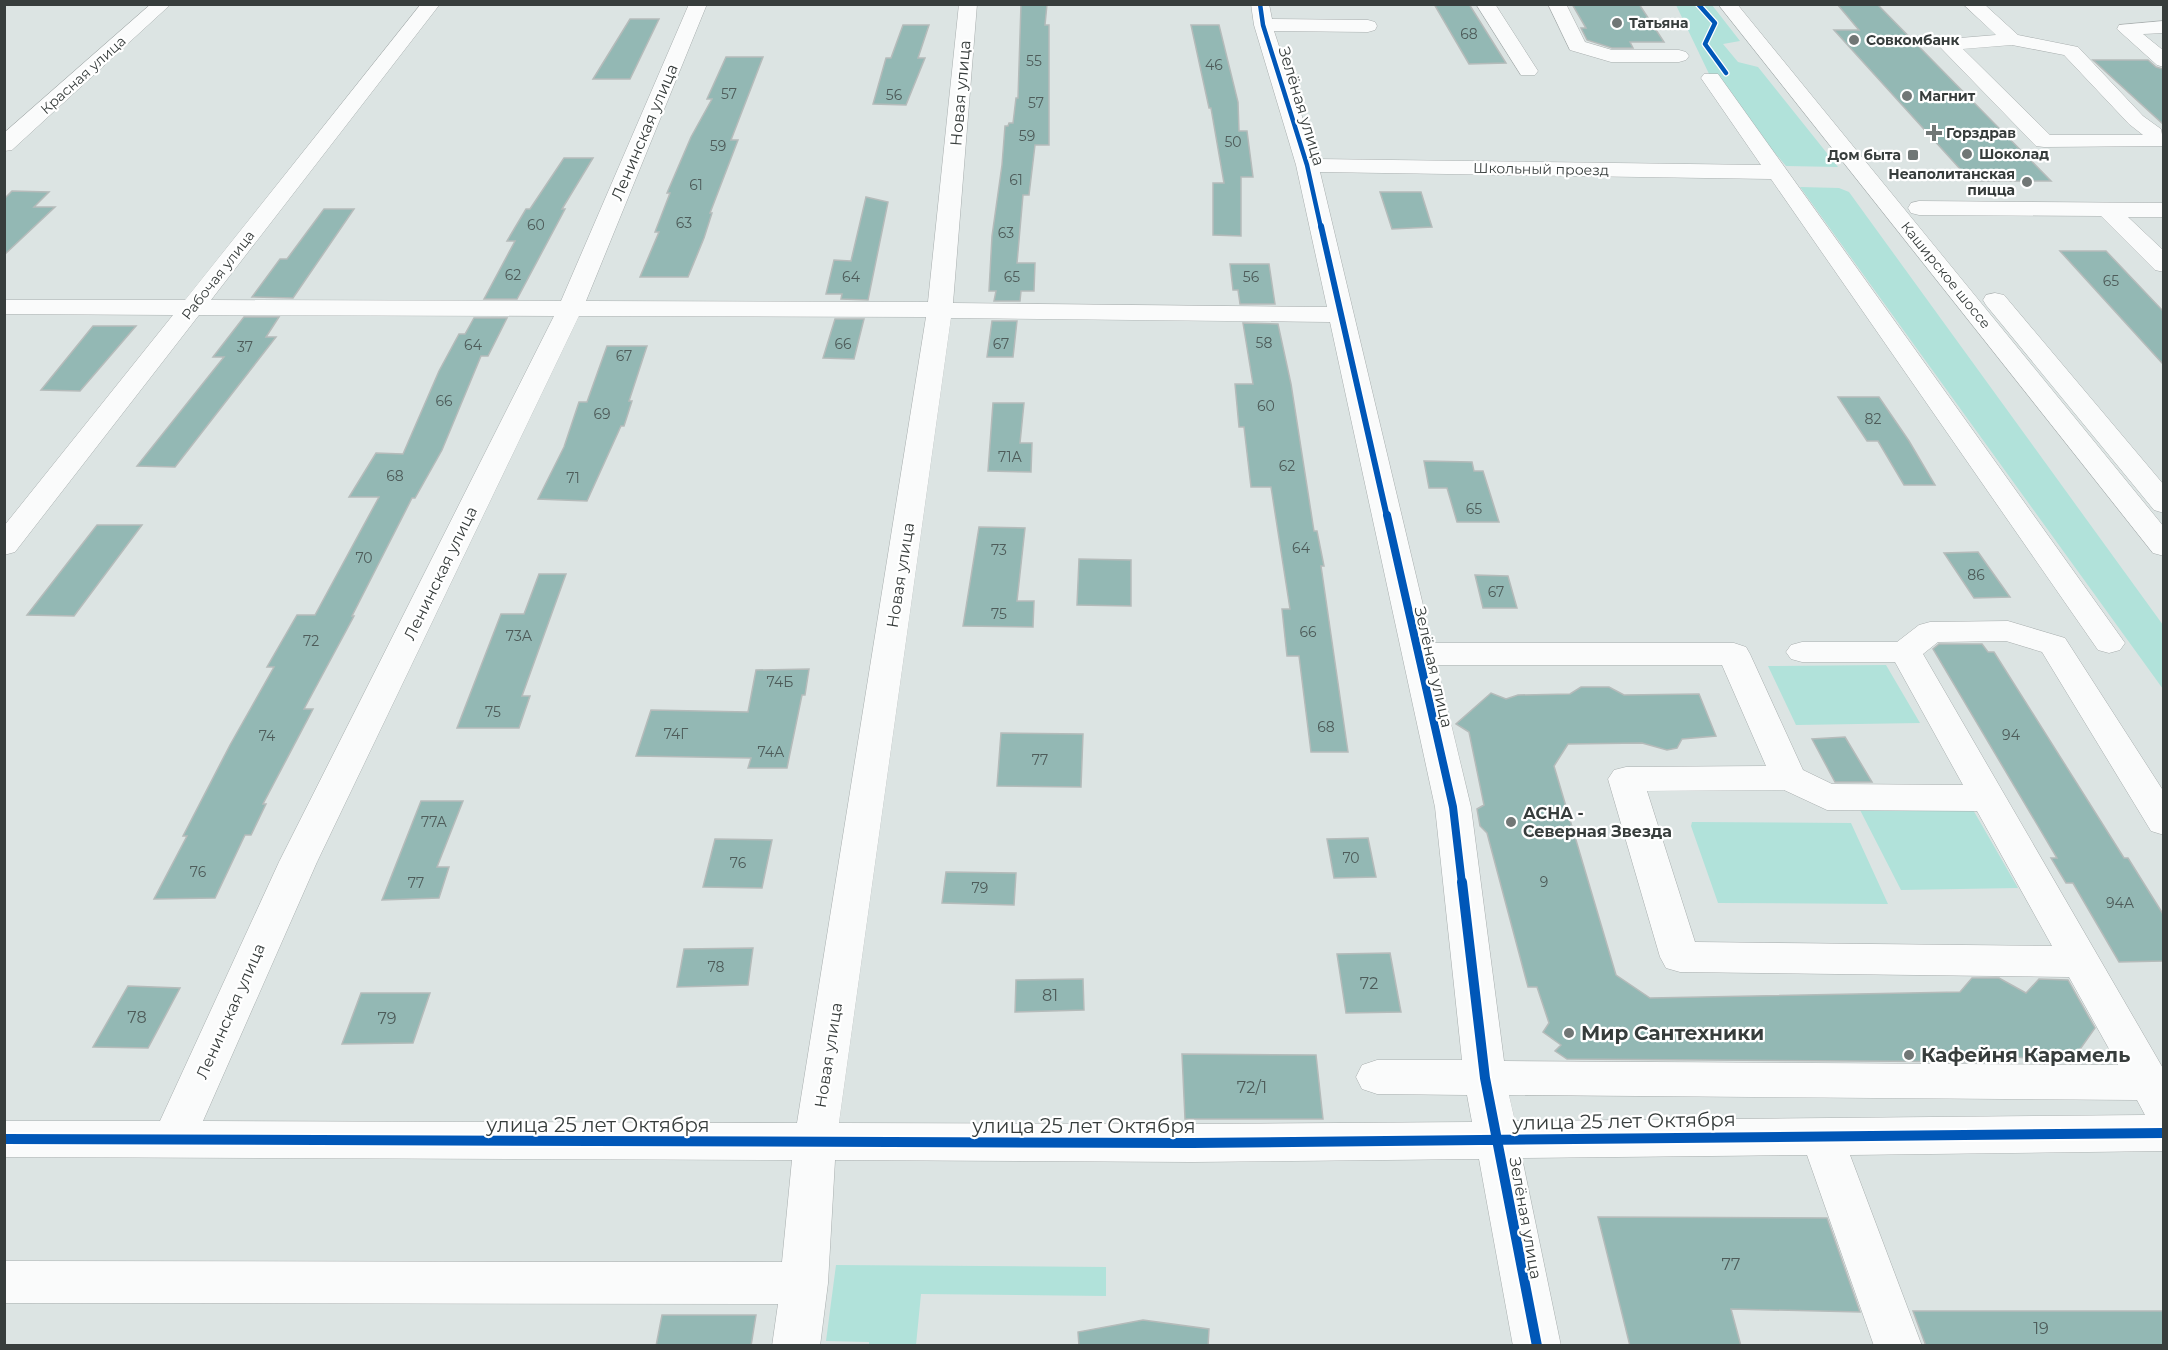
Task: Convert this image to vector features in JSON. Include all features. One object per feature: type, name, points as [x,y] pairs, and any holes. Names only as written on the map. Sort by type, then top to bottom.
[{"type":"street","name":"Красная улица","points":[[4,145],[162,4]]},
{"type":"street","name":"Рабочая улица","points":[[4,546],[431,4]]},
{"type":"street","name":"Ленинская улица","points":[[174,1138],[284,891],[570,309],[698,4]]},
{"type":"street","name":"Новая улица","points":[[796,1346],[805,1283],[807,1226],[815,1143],[940,310],[968,4]]},
{"type":"street","points":[[1485,4],[1528,71]]},
{"type":"street","points":[[1557,4],[1577,46],[1611,56],[1679,56]]},
{"type":"street","name":"Каширское шоссе","points":[[1727,4],[2163,547]]},
{"type":"street","name":"Каширское шоссе","points":[[1750,4],[1956,253]]},
{"type":"street","points":[[1972,4],[2012,39],[2071,51],[2136,120],[2154,133],[2159,141],[2044,141],[1948,45],[2012,39]]},
{"type":"street","points":[[1262,15],[1368,26]]},
{"type":"street","name":"Зелёная улица","points":[[1262,15],[1306,165],[1453,807],[1485,1078],[1499,1139],[1507,1195],[1537,1346]]},
{"type":"street","points":[[2163,27],[2126,29],[2163,61]]},
{"type":"street","points":[[1711,78],[2109,643]]},
{"type":"street","name":"Школьный проезд","points":[[1306,165],[1776,172]]},
{"type":"street","points":[[1919,208],[2163,210]]},
{"type":"street","points":[[2109,211],[2163,265]]},
{"type":"street","name":"Каширское шоссе","points":[[1978,280],[2159,493]]},
{"type":"street","points":[[4,307],[940,310],[1340,315]]},
{"type":"street","points":[[1802,652],[1905,652],[1930,632],[2008,631],[2054,645],[2163,822]]},
{"type":"street","points":[[1905,652],[2156,1096]]},
{"type":"street","points":[[1417,654],[1734,654],[1789,778]]},
{"type":"street","points":[[1987,798],[1827,797],[1789,778],[1626,779],[1680,957],[2080,962]]},
{"type":"street","points":[[1377,1077],[2156,1096]]},
{"type":"street","name":"улица 25 лет Октября","points":[[4,1138],[1192,1143],[2163,1133]]},
{"type":"street","points":[[1821,1135],[1898,1346]]},
{"type":"street","points":[[4,1282],[805,1283]]},
{"type":"green space","points":[[1676,5],[1712,5],[1740,41],[1723,44],[1738,62],[1758,67],[1838,167],[1786,166],[1711,78]]},
{"type":"green space","points":[[1800,187],[1839,188],[1849,192],[2163,625],[2163,689]]},
{"type":"green space","points":[[1886,665],[1920,723],[1796,725],[1768,666]]},
{"type":"green space","points":[[1972,808],[2018,888],[1901,890],[1860,810]]},
{"type":"green space","points":[[1692,822],[1851,823],[1888,904],[1718,903],[1691,826]]},
{"type":"green space","points":[[836,1265],[1106,1267],[1106,1296],[921,1294],[916,1345],[869,1346],[869,1342],[826,1341]]},
{"type":"building","points":[[1021,4],[1047,4],[1045,25],[1049,25],[1049,145],[1035,145],[1029,195],[1023,195],[1017,263],[1035,263],[1034,291],[1021,291],[1020,301],[994,301],[996,291],[989,291],[992,236],[1005,126],[1013,123],[1016,98],[1018,98]]},
{"type":"building","points":[[1434,4],[1469,4],[1506,63],[1469,64]]},
{"type":"building","name":"Татьяна","points":[[1572,4],[1639,4],[1664,42],[1630,42],[1633,48],[1612,48],[1587,40],[1581,28],[1586,28]]},
{"type":"building","points":[[1837,4],[1877,4],[2051,181],[1971,181],[1834,30],[1859,30]]},
{"type":"building","points":[[630,19],[659,19],[630,79],[593,79]]},
{"type":"building","points":[[903,25],[929,25],[918,58],[925,58],[906,105],[873,104],[886,58],[891,58]]},
{"type":"building","points":[[1191,25],[1219,25],[1238,102],[1239,131],[1247,131],[1253,177],[1241,177],[1241,236],[1213,235],[1213,183],[1224,183],[1211,108],[1209,108]]},
{"type":"building","points":[[726,57],[763,57],[731,140],[738,140],[710,213],[712,213],[704,238],[688,277],[640,277],[659,232],[655,232],[670,193],[667,193],[691,137],[712,99],[707,99]]},
{"type":"building","points":[[2093,60],[2148,60],[2156,67],[2163,69],[2163,124]]},
{"type":"building","points":[[564,158],[593,158],[562,209],[565,209],[517,299],[484,299],[515,241],[507,241],[526,209],[530,209]]},
{"type":"building","points":[[12,191],[49,192],[34,207],[55,207],[4,255],[4,199]]},
{"type":"building","points":[[1380,192],[1421,192],[1432,227],[1392,229]]},
{"type":"building","points":[[866,197],[888,202],[868,300],[841,299],[842,294],[826,294],[834,260],[851,261]]},
{"type":"building","points":[[324,209],[354,209],[293,298],[252,297],[280,259],[287,259]]},
{"type":"building","points":[[2060,251],[2106,251],[2163,311],[2163,364]]},
{"type":"building","points":[[1230,264],[1269,264],[1275,304],[1240,304],[1238,290],[1233,290]]},
{"type":"building","points":[[244,317],[279,317],[266,337],[276,337],[175,467],[137,466],[224,357],[213,357]]},
{"type":"building","points":[[474,318],[507,318],[488,356],[481,356],[442,450],[415,498],[412,498],[352,616],[354,616],[304,709],[313,709],[263,804],[266,804],[251,835],[245,835],[215,898],[154,899],[187,836],[183,836],[230,745],[274,667],[267,667],[297,615],[315,615],[379,497],[349,497],[376,453],[403,454],[439,371],[459,334],[465,334]]},
{"type":"building","points":[[835,319],[864,319],[854,359],[823,358]]},
{"type":"building","points":[[992,321],[1017,321],[1013,357],[987,357]]},
{"type":"building","points":[[1243,323],[1278,324],[1291,384],[1314,531],[1317,531],[1324,566],[1321,566],[1348,752],[1311,752],[1299,656],[1287,656],[1282,609],[1290,609],[1271,487],[1251,487],[1244,427],[1239,427],[1235,384],[1253,384]]},
{"type":"building","points":[[93,326],[136,326],[80,391],[41,390]]},
{"type":"building","points":[[607,346],[647,346],[629,401],[632,401],[624,426],[621,426],[587,501],[538,499],[564,447],[579,402],[587,402]]},
{"type":"building","points":[[1838,397],[1879,397],[1935,485],[1904,485],[1878,441],[1867,441]]},
{"type":"building","points":[[993,403],[1024,403],[1020,443],[1032,443],[1031,472],[988,471]]},
{"type":"building","points":[[1424,461],[1472,462],[1474,471],[1483,471],[1499,522],[1457,522],[1447,488],[1429,488]]},
{"type":"building","points":[[97,525],[142,525],[74,616],[27,615]]},
{"type":"building","points":[[979,527],[1025,528],[1017,601],[1034,601],[1033,627],[963,626]]},
{"type":"building","points":[[1978,552],[2010,597],[1974,598],[1944,553]]},
{"type":"building","points":[[1079,559],[1131,560],[1131,606],[1077,605]]},
{"type":"building","points":[[539,574],[566,574],[522,696],[530,696],[519,728],[457,728],[501,614],[524,614]]},
{"type":"building","points":[[1475,575],[1508,576],[1517,608],[1483,608]]},
{"type":"building","points":[[1939,644],[1982,644],[1988,652],[1994,652],[2124,858],[2128,858],[2163,914],[2163,961],[2119,962],[2073,883],[2066,883],[2051,858],[2057,858],[1933,649]]},
{"type":"building","points":[[809,669],[787,768],[748,768],[751,758],[636,756],[651,710],[748,712],[756,670]]},
{"type":"building","points":[[1581,687],[1609,687],[1624,695],[1699,694],[1716,736],[1682,739],[1677,748],[1667,750],[1642,743],[1568,744],[1554,766],[1616,975],[1650,998],[1960,992],[1972,978],[1999,978],[2026,993],[2039,979],[2068,980],[2095,1028],[2071,1062],[2005,1056],[2007,1062],[1567,1059],[1555,1051],[1561,1045],[1543,1032],[1549,1023],[1537,987],[1528,987],[1487,833],[1480,826],[1477,809],[1484,805],[1469,732],[1456,724],[1491,693],[1506,699],[1518,695],[1570,694]]},
{"type":"building","points":[[1001,733],[1083,734],[1081,787],[997,786]]},
{"type":"building","points":[[1845,737],[1872,782],[1835,782],[1812,739]]},
{"type":"building","points":[[421,801],[463,801],[437,867],[449,867],[439,898],[382,900]]},
{"type":"building","points":[[1368,838],[1376,877],[1334,878],[1327,839]]},
{"type":"building","points":[[715,839],[772,840],[762,888],[703,887]]},
{"type":"building","points":[[946,872],[1016,873],[1014,905],[942,903]]},
{"type":"building","points":[[753,948],[748,985],[677,987],[684,949]]},
{"type":"building","points":[[1390,953],[1401,1012],[1346,1013],[1337,954]]},
{"type":"building","points":[[1083,979],[1084,1010],[1015,1012],[1016,980]]},
{"type":"building","points":[[128,986],[180,988],[148,1048],[93,1047]]},
{"type":"building","points":[[361,993],[430,993],[413,1043],[342,1044]]},
{"type":"building","points":[[1182,1054],[1316,1055],[1323,1119],[1185,1119]]},
{"type":"building","points":[[1598,1217],[1827,1218],[1860,1312],[1731,1309],[1741,1346],[1630,1346]]},
{"type":"building","points":[[1913,1311],[2163,1311],[2163,1346],[1926,1346]]},
{"type":"building","points":[[662,1315],[756,1315],[751,1346],[656,1346]]},
{"type":"building","points":[[1143,1320],[1209,1329],[1208,1346],[1079,1346],[1078,1332]]},
{"type":"cycle path","points":[[1260,4],[1263,25],[1307,165],[1453,807],[1485,1078],[1537,1346]]},
{"type":"cycle path","points":[[1698,4],[1715,23],[1705,44],[1726,73]]},
{"type":"cycle path","points":[[4,1139],[1192,1143],[2164,1133]]},
{"type":"place","name":"Татьяна","points":[[1617,23]]},
{"type":"place","name":"Совкомбанк","points":[[1854,40]]},
{"type":"place","name":"Магнит","points":[[1907,96]]},
{"type":"place","name":"Горздрав","points":[[1934,133]]},
{"type":"place","name":"Шоколад","points":[[1967,154]]},
{"type":"place","name":"Дом быта","points":[[1913,155]]},
{"type":"place","name":"Неаполитанская пицца","points":[[2027,182]]},
{"type":"place","name":"АСНА - Северная Звезда","points":[[1511,822]]},
{"type":"place","name":"Мир Сантехники","points":[[1569,1033]]},
{"type":"place","name":"Кафейня Карамель","points":[[1909,1055]]}]
